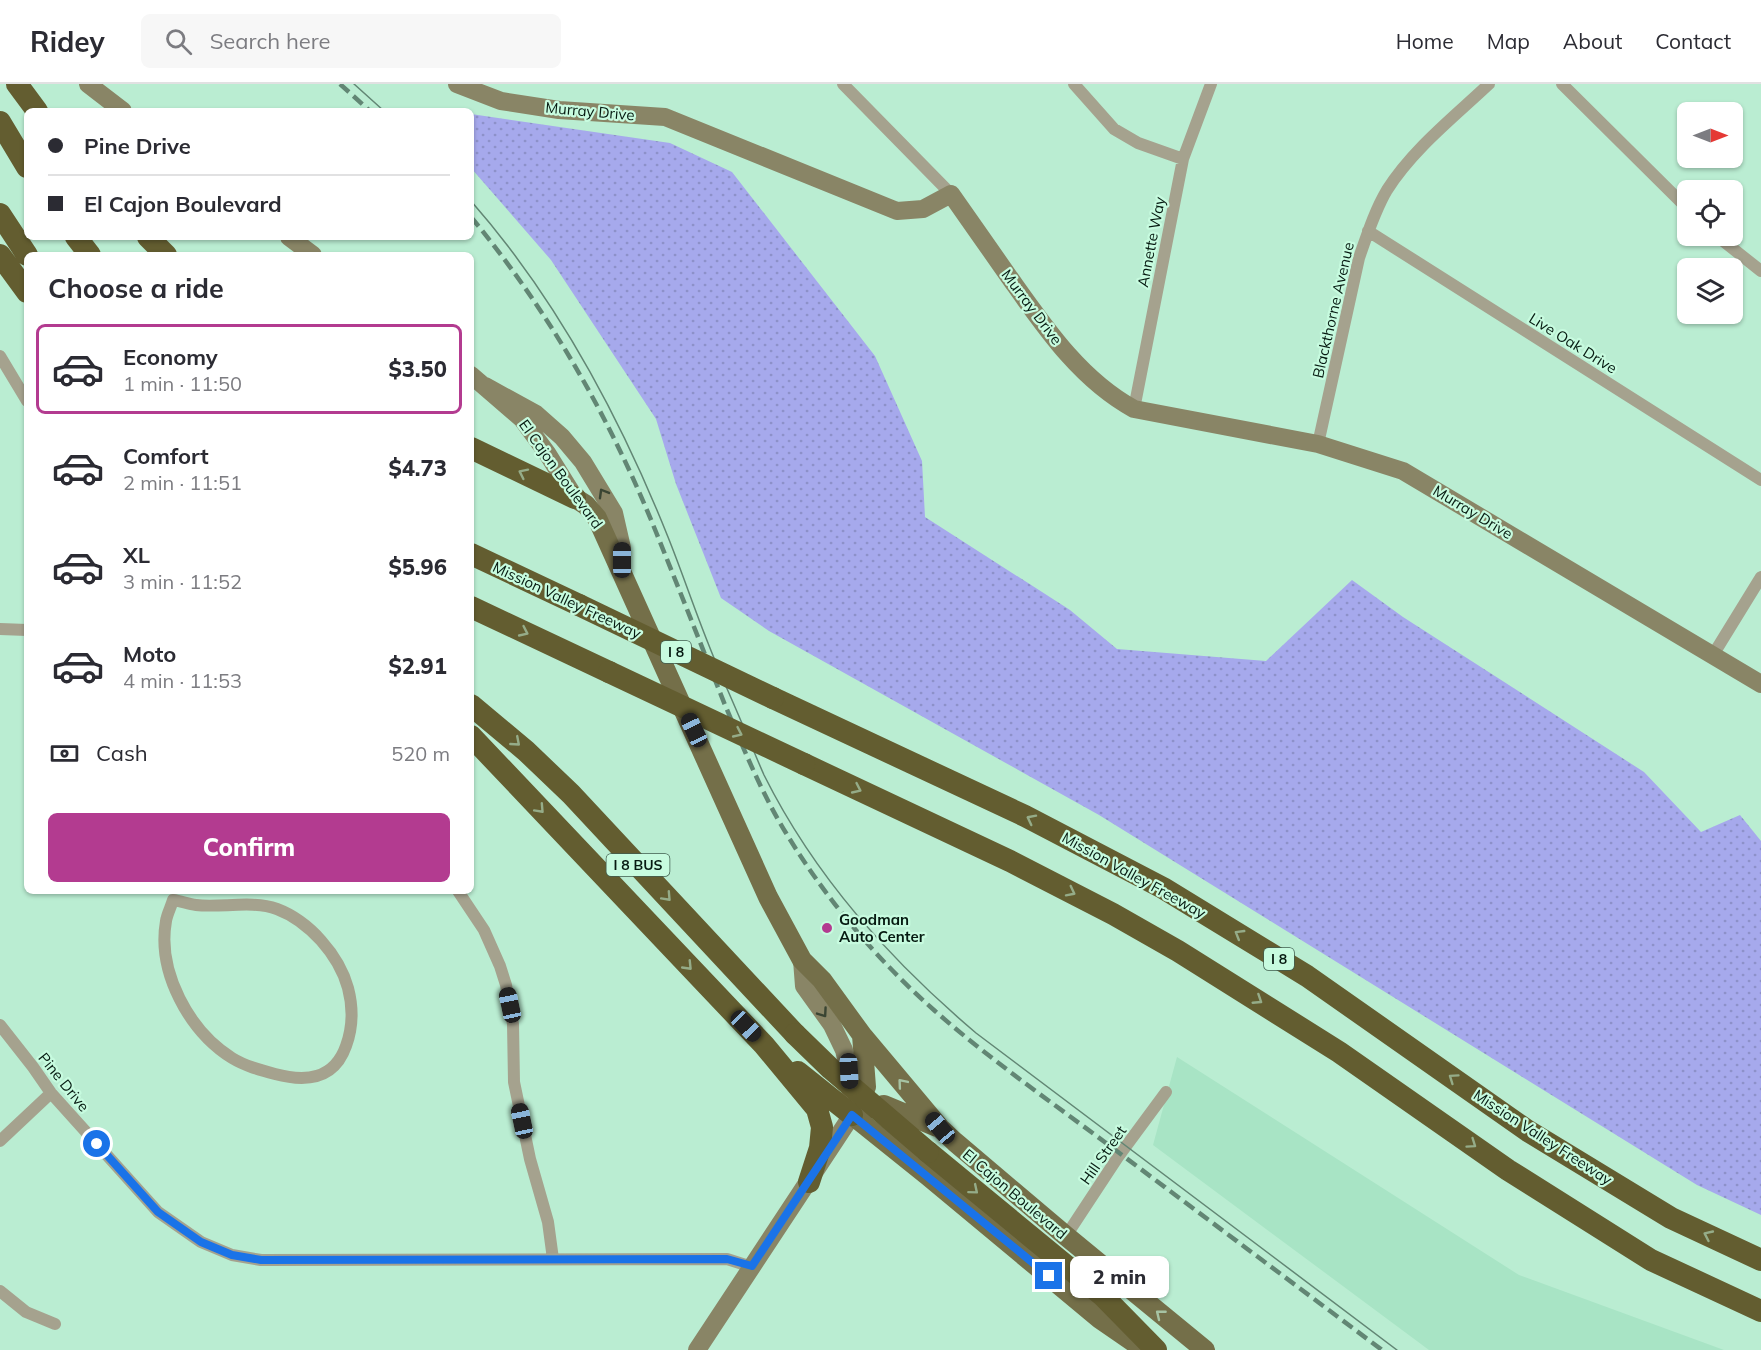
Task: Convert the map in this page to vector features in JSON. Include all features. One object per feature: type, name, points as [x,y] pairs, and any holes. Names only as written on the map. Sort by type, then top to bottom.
[{"type":"highway","points":[[17,84],[35,108]]},
{"type":"highway","points":[[0,122],[24,162]]},
{"type":"highway","points":[[0,214],[25,252]]},
{"type":"highway","points":[[78,240],[88,252]]},
{"type":"highway","points":[[151,240],[163,252]]},
{"type":"highway","points":[[0,255],[24,288]]},
{"type":"highway","points":[[474,449],[575,498]]},
{"type":"highway","name":"Mission Valley Freeway","points":[[474,555],[1025,816],[1163,888],[1307,976],[1528,1131],[1671,1218],[1761,1260]]},
{"type":"highway","points":[[474,608],[1010,861],[1113,914],[1178,951],[1339,1052],[1508,1170],[1651,1260],[1761,1311]]},
{"type":"highway","name":"I 8 BUS","points":[[474,708],[526,751],[571,794],[795,1034],[831,1069],[1103,1296],[1156,1350]]},
{"type":"highway","points":[[474,739],[764,1045],[817,1109],[822,1127],[820,1148],[808,1182]]},
{"type":"highway","points":[[764,1045],[852,1115]]},
{"type":"main road","name":"El Cajon Boulevard","points":[[575,498],[586,505],[597,518],[768,897],[802,960],[822,980],[862,1035],[940,1128],[972,1158],[1205,1350]]},
{"type":"main road","points":[[852,1115],[866,1087],[862,1035]]},
{"type":"main road","points":[[852,1115],[884,1105],[940,1128]]},
{"type":"main road","points":[[852,1115],[1100,1319],[1145,1350]]},
{"type":"street","points":[[88,84],[119,108]]},
{"type":"street","name":"Murray Drive","points":[[457,84],[501,101],[524,105],[559,110],[665,117],[897,211],[923,209],[951,194],[1050,335],[1086,374],[1118,400],[1134,409],[1318,444],[1403,471],[1761,684]]},
{"type":"street","points":[[843,84],[951,194]]},
{"type":"street","points":[[1074,84],[1114,129],[1138,143],[1183,159]]},
{"type":"street","name":"Annette Way","points":[[1134,409],[1183,159],[1211,84]]},
{"type":"street","name":"Blackthorne Avenue","points":[[1318,444],[1359,258],[1386,191],[1408,161],[1489,84]]},
{"type":"street","points":[[1563,84],[1677,198]]},
{"type":"street","name":"Live Oak Drive","points":[[1368,231],[1761,480]]},
{"type":"street","points":[[293,240],[309,252]]},
{"type":"street","points":[[1730,246],[1761,271]]},
{"type":"street","points":[[0,356],[24,396]]},
{"type":"street","name":"El Cajon Boulevard","points":[[478,380],[522,419],[547,453],[575,498]]},
{"type":"street","name":"El Cajon Boulevard","points":[[478,380],[536,414],[562,437],[583,462],[614,513],[622,548],[622,572]]},
{"type":"street","points":[[1713,655],[1761,577]]},
{"type":"street","points":[[0,629],[24,630]]},
{"type":"street","points":[[460,894],[484,930],[497,957],[506,985],[513,1024],[514,1082],[530,1159],[548,1222],[553,1259]]},
{"type":"street","points":[[176,895],[196,905],[236,904],[274,908],[293,916],[322,941],[342,971],[352,1017],[344,1052],[328,1071],[306,1079],[290,1078],[252,1067],[233,1059],[216,1047],[200,1029],[179,996],[169,967],[164,938],[166,919],[176,895]]},
{"type":"street","name":"El Cajon Boulevard","points":[[802,960],[804,986],[831,1025],[844,1050],[849,1071],[852,1115]]},
{"type":"street","name":"Pine Drive","points":[[0,1025],[51,1093],[158,1212],[201,1242],[232,1255],[261,1260],[727,1259],[752,1266]]},
{"type":"street","name":"Hill Street","points":[[1066,1236],[1118,1157],[1166,1092]]},
{"type":"street","points":[[0,1141],[51,1093]]},
{"type":"street","points":[[697,1350],[852,1115]]},
{"type":"street","points":[[0,1291],[26,1312],[55,1324]]},
{"type":"shaded area","points":[[474,114],[670,143],[732,172],[875,356],[922,461],[925,517],[1070,610],[1117,649],[1266,661],[1352,580],[1403,617],[1644,772],[1701,832],[1740,815],[1761,841],[1761,1215],[1697,1185],[1099,815],[769,631],[721,598],[676,484],[656,419],[551,260],[474,171]]},
{"type":"shaded area","points":[[1177,1057],[1519,1275],[1724,1350],[1429,1350],[1153,1145]]},
{"type":"tram line","points":[[354,84],[381,108]]},
{"type":"tram line","points":[[474,205],[531,278],[584,361],[649,492],[712,653],[764,775],[807,848],[857,915],[914,976],[976,1033],[1397,1350]]},
{"type":"railway","points":[[340,84],[367,108]]},
{"type":"railway","points":[[474,221],[552,328],[598,407],[638,490],[725,705],[761,786],[786,833],[835,905],[893,971],[979,1048],[1382,1350]]},
{"type":"place","name":"Goodman Auto Center","points":[[827,928]]},
{"type":"route","points":[[97,1144],[158,1212],[201,1242],[232,1255],[261,1260],[727,1259],[752,1266],[852,1115],[1049,1276]]}]
